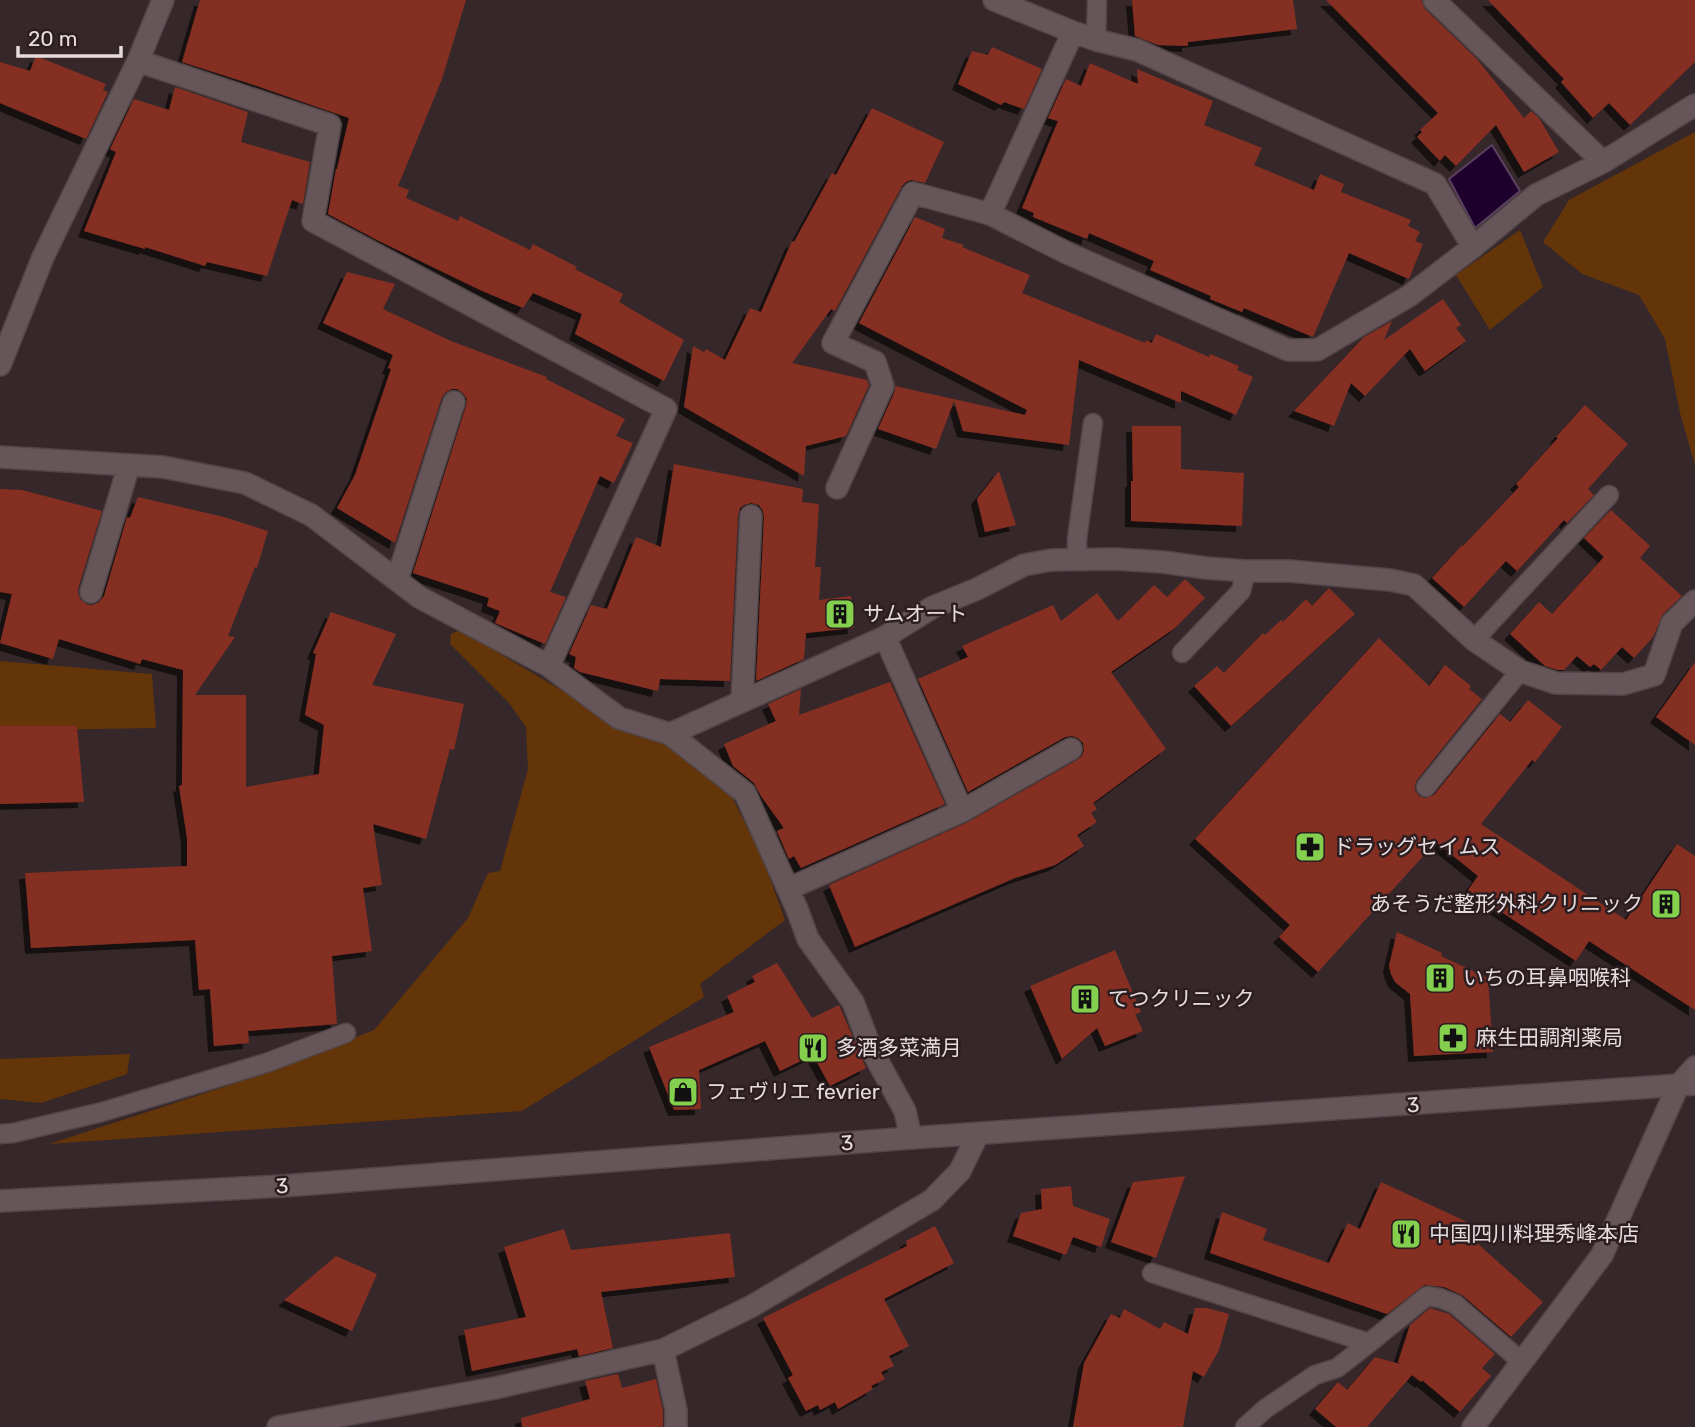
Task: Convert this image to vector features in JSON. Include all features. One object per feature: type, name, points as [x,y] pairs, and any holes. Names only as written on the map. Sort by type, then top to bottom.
[{"type":"street","points":[[0,365],[43,257],[138,61],[163,0]]},
{"type":"street","points":[[995,0],[1073,32],[1137,50],[1435,184],[1473,247]]},
{"type":"street","points":[[1434,0],[1603,162]]},
{"type":"street","points":[[990,214],[1073,32]]},
{"type":"street","points":[[138,61],[330,125],[313,221],[666,409],[549,666]]},
{"type":"street","points":[[837,488],[883,386],[875,362],[833,343],[913,193],[990,214],[1067,253],[1288,350],[1317,350],[1409,296],[1536,195],[1603,162],[1695,105]]},
{"type":"street","points":[[397,580],[454,402]]},
{"type":"street","points":[[0,457],[163,467],[245,483],[311,515],[419,597],[549,666],[619,718],[670,734],[745,793],[808,939],[853,1002],[871,1049],[905,1111],[911,1138]]},
{"type":"street","points":[[91,592],[129,465]]},
{"type":"street","points":[[742,701],[751,516]]},
{"type":"street","points":[[670,734],[885,637],[933,607],[1024,565],[1051,560],[1115,559],[1163,562],[1206,568],[1289,571],[1390,580],[1414,585],[1474,640],[1520,671],[1556,683],[1623,684],[1654,675],[1672,623],[1695,601]]},
{"type":"street","points":[[885,637],[962,811]]},
{"type":"street","points":[[788,889],[962,811],[1071,749]]},
{"type":"street","points":[[1474,1427],[1602,1255],[1695,1067]]},
{"type":"street","name":"3","points":[[0,1201],[282,1186],[911,1138],[1686,1085]]},
{"type":"street","points":[[278,1427],[495,1388],[663,1350],[752,1306],[932,1200],[960,1171],[978,1134]]},
{"type":"street","points":[[663,1350],[676,1410],[676,1427]]},
{"type":"lane","points":[[1096,40],[1097,0]]},
{"type":"lane","points":[[1077,560],[1077,539],[1093,423]]},
{"type":"lane","points":[[1474,640],[1609,495]]},
{"type":"lane","points":[[1182,653],[1241,591],[1246,571]]},
{"type":"lane","points":[[1426,787],[1520,671]]},
{"type":"lane","points":[[0,1133],[13,1133],[102,1112],[266,1063],[346,1033]]},
{"type":"lane","points":[[1152,1273],[1369,1343]]},
{"type":"lane","points":[[1245,1427],[1265,1409],[1315,1375],[1337,1368],[1427,1296],[1455,1304],[1521,1361]]},
{"type":"shaded area","points":[[1695,132],[1695,465],[1680,413],[1665,339],[1639,295],[1582,274],[1543,242],[1569,200]]},
{"type":"shaded area","points":[[1492,145],[1520,191],[1475,228],[1449,179]]},
{"type":"shaded area","points":[[1520,230],[1543,287],[1490,330],[1456,275]]},
{"type":"shaded area","points":[[460,630],[614,725],[666,742],[728,789],[763,859],[785,920],[700,984],[704,997],[522,1111],[49,1144],[270,1072],[374,1030],[468,918],[488,873],[500,871],[528,769],[526,727],[509,703],[450,644],[451,634]]},
{"type":"shaded area","points":[[0,661],[152,674],[156,728],[32,730],[0,747]]},
{"type":"shaded area","points":[[130,1054],[127,1074],[41,1103],[0,1099],[0,1059]]},
{"type":"building","points":[[200,0],[466,0],[442,79],[398,186],[409,190],[406,198],[458,221],[460,216],[530,250],[533,244],[623,294],[619,302],[684,340],[664,381],[575,334],[582,314],[533,293],[523,308],[480,290],[328,214],[349,118],[182,62]]},
{"type":"building","points":[[1132,0],[1293,0],[1297,29],[1188,42],[1188,46],[1158,45],[1135,36]]},
{"type":"building","points":[[1326,0],[1421,0],[1425,9],[1477,59],[1524,118],[1531,111],[1539,118],[1559,152],[1524,172],[1496,125],[1456,166],[1445,155],[1440,161],[1417,137],[1422,132],[1420,130],[1438,113]]},
{"type":"building","points":[[1488,0],[1695,0],[1695,62],[1630,125],[1609,103],[1593,118],[1561,82],[1564,79]]},
{"type":"building","points":[[992,47],[1042,69],[1024,109],[1004,102],[1001,105],[958,84],[972,51],[988,55]]},
{"type":"building","points":[[36,56],[106,84],[103,90],[108,92],[86,139],[0,103],[0,62],[30,71]]},
{"type":"building","points":[[1090,63],[1138,84],[1137,69],[1213,101],[1204,125],[1262,148],[1254,165],[1314,190],[1320,174],[1344,184],[1341,192],[1411,220],[1408,226],[1420,232],[1415,241],[1423,244],[1409,279],[1349,253],[1313,337],[1244,308],[1242,312],[1210,299],[1211,296],[1150,270],[1154,261],[1089,233],[1087,239],[1033,217],[1034,213],[1022,208],[1058,121],[1048,118],[1066,79],[1081,86]]},
{"type":"building","points":[[175,87],[248,112],[241,142],[310,162],[303,204],[292,200],[267,276],[207,262],[205,266],[84,231],[116,152],[110,149],[134,99],[169,110]]},
{"type":"building","points":[[872,108],[944,142],[925,183],[911,180],[902,186],[835,311],[831,309],[792,363],[867,380],[869,385],[846,436],[806,446],[804,476],[684,407],[693,346],[704,352],[706,349],[725,360],[750,308],[761,312],[792,241],[794,242],[832,173],[836,175]]},
{"type":"building","points":[[915,217],[945,229],[942,238],[1030,275],[1022,293],[1145,343],[1146,340],[1152,343],[1156,334],[1209,357],[1210,354],[1239,366],[1237,370],[1253,377],[1236,415],[1181,391],[1181,403],[1079,360],[1069,445],[963,431],[954,401],[936,449],[878,429],[895,386],[1025,415],[1027,410],[859,323]]},
{"type":"building","points":[[347,272],[395,284],[383,309],[451,341],[547,377],[546,379],[625,419],[616,436],[633,443],[614,483],[600,476],[550,592],[566,597],[545,644],[495,623],[500,611],[487,606],[489,598],[413,573],[466,406],[467,399],[457,389],[446,392],[442,397],[395,543],[337,508],[355,475],[391,369],[388,368],[393,355],[323,323]]},
{"type":"building","points":[[1443,299],[1461,325],[1456,328],[1466,341],[1425,371],[1410,349],[1365,396],[1351,383],[1334,426],[1294,411],[1364,337],[1392,321],[1384,340]]},
{"type":"building","points":[[1585,405],[1628,444],[1588,489],[1594,495],[1567,523],[1564,520],[1517,571],[1506,561],[1464,607],[1432,578],[1519,487],[1516,484]]},
{"type":"building","points":[[1132,426],[1181,426],[1181,469],[1244,473],[1242,526],[1131,521]]},
{"type":"building","points":[[674,464],[803,489],[802,502],[819,504],[815,567],[821,567],[819,600],[851,596],[854,628],[806,633],[804,659],[756,681],[764,517],[759,505],[751,503],[740,508],[738,515],[730,681],[660,679],[658,691],[580,672],[574,668],[576,657],[569,654],[591,605],[607,609],[636,537],[661,547]]},
{"type":"building","points":[[999,471],[1016,525],[985,532],[977,499]]},
{"type":"building","points":[[0,489],[22,490],[102,511],[78,589],[81,600],[88,605],[99,602],[104,596],[127,517],[130,518],[138,497],[224,517],[268,531],[257,568],[255,567],[228,636],[235,637],[195,695],[246,695],[246,787],[319,774],[324,725],[305,715],[316,654],[313,653],[331,612],[396,634],[372,685],[464,704],[454,750],[450,749],[426,839],[373,824],[382,885],[363,888],[372,951],[332,956],[337,1024],[248,1031],[249,1043],[214,1046],[210,989],[199,990],[195,940],[31,948],[25,873],[187,866],[187,838],[179,786],[182,785],[183,670],[142,659],[140,664],[59,639],[53,659],[0,643],[12,594],[0,592]]},
{"type":"building","points":[[1611,510],[1650,546],[1640,558],[1682,596],[1663,614],[1653,637],[1634,658],[1622,647],[1601,670],[1594,664],[1590,667],[1577,656],[1564,670],[1545,666],[1510,634],[1539,602],[1552,614],[1604,557],[1584,538]]},
{"type":"building","points":[[1185,579],[1205,598],[1175,628],[1111,672],[1166,749],[1093,803],[1097,809],[1091,813],[1097,822],[1077,835],[1084,846],[1055,865],[1015,878],[855,947],[829,885],[968,822],[1077,760],[1084,750],[1083,743],[1078,738],[1065,737],[968,792],[918,679],[968,657],[962,646],[1053,605],[1061,621],[1097,593],[1118,621],[1154,585],[1167,597]]},
{"type":"building","points":[[1329,588],[1355,614],[1231,726],[1194,686],[1217,666],[1224,673],[1263,633],[1265,635],[1281,620],[1283,622],[1306,599],[1312,606]]},
{"type":"building","points":[[1379,638],[1429,686],[1445,665],[1471,686],[1469,689],[1482,699],[1417,780],[1415,790],[1419,796],[1425,798],[1434,795],[1500,714],[1510,722],[1528,700],[1562,727],[1481,824],[1626,920],[1677,844],[1695,856],[1695,1010],[1589,941],[1576,961],[1468,890],[1478,876],[1436,842],[1318,972],[1279,937],[1290,925],[1195,839]]},
{"type":"building","points":[[1695,662],[1695,745],[1656,717]]},
{"type":"building","points":[[890,682],[945,804],[801,868],[794,856],[789,859],[777,831],[784,828],[754,783],[733,766],[724,744],[776,721],[768,704],[801,689],[799,715]]},
{"type":"building","points":[[0,726],[77,726],[84,802],[0,804]]},
{"type":"building","points":[[1397,932],[1488,978],[1493,1052],[1414,1056],[1410,994],[1395,982],[1389,966]]},
{"type":"building","name":"てつクリニック","points":[[1115,950],[1141,1012],[1135,1014],[1143,1031],[1105,1046],[1097,1028],[1062,1059],[1030,986]]},
{"type":"building","points":[[777,963],[812,1018],[839,1005],[866,1068],[830,1086],[813,1055],[780,1071],[765,1041],[699,1070],[701,1109],[674,1110],[649,1047],[734,1012],[727,996],[755,982],[752,976]]},
{"type":"building","points":[[1185,1176],[1156,1258],[1111,1242],[1133,1182]]},
{"type":"building","points":[[1381,1182],[1474,1225],[1469,1236],[1543,1302],[1511,1337],[1462,1295],[1444,1287],[1424,1285],[1387,1314],[1210,1253],[1222,1212],[1267,1229],[1263,1240],[1329,1263],[1348,1223],[1360,1229]]},
{"type":"building","points":[[1071,1186],[1073,1206],[1110,1219],[1101,1247],[1073,1237],[1066,1255],[1013,1236],[1021,1213],[1042,1209],[1041,1189]]},
{"type":"building","points":[[935,1226],[954,1263],[884,1299],[909,1346],[889,1356],[894,1366],[881,1372],[885,1379],[871,1386],[873,1389],[838,1409],[835,1402],[820,1410],[818,1405],[806,1411],[788,1378],[793,1375],[763,1318],[907,1246],[906,1241]]},
{"type":"building","points":[[564,1229],[571,1250],[730,1233],[735,1277],[601,1292],[613,1348],[579,1356],[577,1349],[472,1371],[464,1330],[526,1317],[504,1247]]},
{"type":"building","points":[[336,1256],[377,1274],[352,1331],[284,1300]]},
{"type":"building","points":[[1195,1308],[1229,1314],[1219,1350],[1204,1377],[1193,1371],[1183,1427],[1073,1427],[1084,1363],[1111,1314],[1120,1318],[1124,1309],[1160,1329],[1164,1322],[1188,1334]]},
{"type":"building","points":[[1430,1308],[1449,1314],[1495,1354],[1482,1368],[1491,1376],[1460,1412],[1422,1380],[1421,1382],[1412,1375],[1367,1427],[1336,1427],[1315,1409],[1338,1382],[1347,1390],[1375,1357],[1400,1364],[1398,1362],[1410,1325]]},
{"type":"building","points":[[618,1374],[622,1388],[656,1379],[663,1411],[663,1427],[522,1427],[521,1418],[590,1399],[585,1381]]},
{"type":"place","name":"サムオート","points":[[840,614]]},
{"type":"place","name":"ドラッグセイムス","points":[[1310,847]]},
{"type":"place","name":"あそうだ整形外科クリニック","points":[[1666,904]]},
{"type":"place","name":"いちの耳鼻咽喉科","points":[[1440,978]]},
{"type":"place","name":"てつクリニック","points":[[1085,999]]},
{"type":"place","name":"麻生田調剤薬局","points":[[1453,1038]]},
{"type":"place","name":"多酒多菜満月","points":[[813,1048]]},
{"type":"place","name":"フェヴリエ fevrier","points":[[683,1092]]},
{"type":"place","name":"中国四川料理秀峰本店","points":[[1406,1234]]}]
